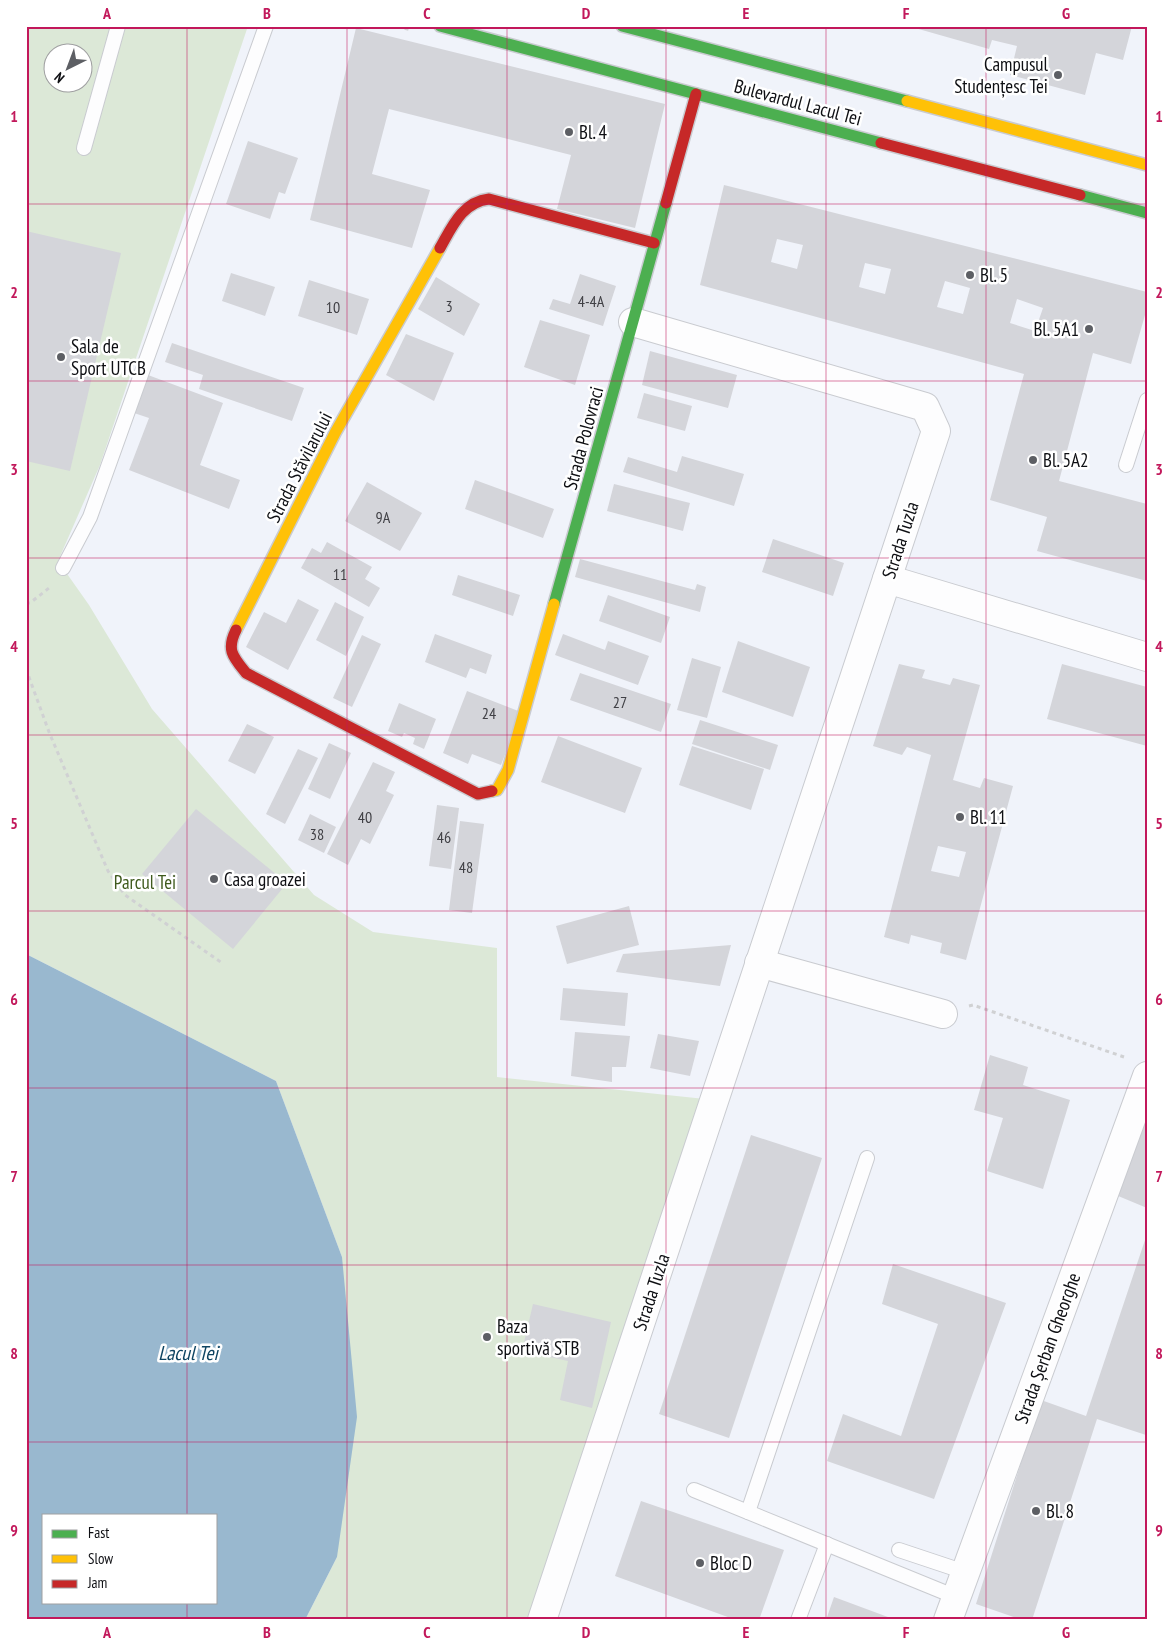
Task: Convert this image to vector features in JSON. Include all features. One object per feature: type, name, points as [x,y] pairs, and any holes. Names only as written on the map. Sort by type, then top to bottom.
[{"type":"street","name":"Bulevardul Lacul Tei","points":[[440,26],[1147,213]]},
{"type":"street","name":"Bulevardul Lacul Tei","points":[[622,26],[1147,165]]},
{"type":"street","name":"Strada Polovraci","points":[[496,790],[508,770],[696,94]]},
{"type":"street","name":"Strada Stăvilarului","points":[[496,790],[478,794],[246,673],[233,658],[231,640],[335,433],[454,223],[468,206],[475,201],[489,199],[654,243]]},
{"type":"street","name":"Strada Tuzla","points":[[542,1620],[936,431],[925,408],[633,322]]},
{"type":"street","points":[[887,579],[1147,657]]},
{"type":"street","points":[[759,963],[943,1014]]},
{"type":"street","name":"Strada Șerban Gheorghe","points":[[956,1596],[1138,1067]]},
{"type":"lane","points":[[84,148],[118,26]]},
{"type":"lane","points":[[63,568],[94,508],[266,26]]},
{"type":"lane","points":[[1126,465],[1147,400]]},
{"type":"lane","points":[[748,1512],[867,1158]]},
{"type":"lane","points":[[694,1490],[956,1596]]},
{"type":"lane","points":[[798,1620],[827,1544]]},
{"type":"lane","points":[[899,1550],[956,1596]]},
{"type":"path","points":[[26,603],[30,603],[49,588],[63,568]]},
{"type":"path","points":[[26,669],[49,732],[108,871],[125,895],[222,963]]},
{"type":"path","points":[[943,1014],[973,1005],[1138,1067]]},
{"type":"green space","name":"Parcul Tei","points":[[26,26],[248,26],[100,465],[58,561],[89,605],[152,709],[314,895],[373,932],[497,948],[497,1077],[705,1099],[529,1620],[305,1620],[337,1557],[342,1257],[276,1081],[26,954]]},
{"type":"water","name":"Lacul Tei","points":[[26,954],[276,1081],[342,1257],[357,1417],[337,1557],[305,1620],[26,1620]]},
{"type":"building","points":[[908,26],[1132,26],[1123,60],[1096,53],[1085,95],[1010,75],[1017,46],[992,40],[989,49]]},
{"type":"building","name":"Bl. 4","points":[[356,28],[665,104],[635,228],[557,209],[571,155],[389,109],[372,174],[430,190],[412,248],[310,220]]},
{"type":"building","points":[[248,141],[298,158],[285,194],[279,192],[270,219],[226,204]]},
{"type":"building","points":[[724,185],[1147,292],[1147,308],[1131,364],[1093,353],[1059,481],[1147,504],[1147,581],[1037,551],[1047,517],[990,500],[1024,374],[700,285]],"holes":[[[777,239],[803,245],[797,269],[771,262]],[[865,263],[891,269],[885,294],[859,287]],[[945,281],[970,288],[963,314],[937,307]],[[1017,299],[1043,308],[1035,331],[1010,323]]]},
{"type":"building","name":"Sala de Sport UTCB","points":[[26,231],[121,253],[70,471],[26,461]]},
{"type":"building","points":[[231,273],[275,287],[265,316],[222,301]]},
{"type":"building","points":[[580,274],[616,286],[603,326],[549,309],[553,299],[570,304]]},
{"type":"building","points":[[436,277],[480,304],[464,336],[418,309]]},
{"type":"building","points":[[309,280],[369,299],[357,335],[298,316]]},
{"type":"building","points":[[540,320],[590,335],[575,385],[524,367]]},
{"type":"building","points":[[406,334],[454,353],[434,401],[386,375]]},
{"type":"building","points":[[172,343],[304,388],[292,421],[199,389],[203,375],[165,362]]},
{"type":"building","points":[[650,351],[737,375],[728,408],[642,385]]},
{"type":"building","points":[[148,375],[223,403],[200,465],[240,480],[229,509],[129,470],[149,418],[134,413]]},
{"type":"building","points":[[644,393],[692,406],[685,431],[637,418]]},
{"type":"building","points":[[682,456],[744,474],[734,506],[623,472],[628,457],[677,472]]},
{"type":"building","points":[[475,480],[554,509],[543,538],[465,509]]},
{"type":"building","points":[[367,482],[422,513],[400,551],[345,521]]},
{"type":"building","points":[[614,484],[690,503],[683,531],[607,511]]},
{"type":"building","points":[[773,539],[844,563],[833,596],[762,572]]},
{"type":"building","points":[[327,542],[372,567],[365,579],[380,588],[369,607],[301,568],[312,548],[321,553]]},
{"type":"building","points":[[580,559],[695,590],[697,584],[706,587],[700,612],[575,577]]},
{"type":"building","points":[[458,575],[520,595],[513,616],[452,595]]},
{"type":"building","points":[[608,595],[670,617],[661,643],[599,621]]},
{"type":"building","points":[[298,599],[319,610],[288,670],[246,647],[264,612],[286,623]]},
{"type":"building","points":[[335,602],[364,617],[346,656],[316,640]]},
{"type":"building","points":[[435,634],[492,655],[486,674],[470,668],[466,678],[425,662]]},
{"type":"building","points":[[563,634],[605,650],[608,641],[649,656],[638,685],[555,655]]},
{"type":"building","points":[[362,635],[381,644],[352,707],[333,698]]},
{"type":"building","points":[[738,641],[810,667],[793,717],[722,692]]},
{"type":"building","points":[[692,658],[721,667],[707,718],[677,710]]},
{"type":"building","name":"Bl. 11","points":[[899,664],[925,670],[922,678],[950,685],[953,678],[980,685],[953,780],[980,788],[984,778],[1013,786],[966,960],[940,953],[942,943],[911,935],[909,944],[884,937],[931,755],[907,747],[902,755],[873,746]],"holes":[[[938,846],[966,852],[959,877],[931,871]]]},
{"type":"building","points":[[1062,664],[1147,687],[1147,746],[1047,719]]},
{"type":"building","points":[[580,673],[671,704],[661,732],[570,700]]},
{"type":"building","points":[[467,691],[521,712],[501,765],[472,754],[468,764],[443,753]]},
{"type":"building","points":[[399,703],[436,719],[424,749],[413,744],[415,738],[404,733],[402,737],[388,731]]},
{"type":"building","points":[[700,720],[778,745],[770,770],[692,744]]},
{"type":"building","points":[[247,724],[274,737],[255,774],[228,761]]},
{"type":"building","points":[[558,736],[642,768],[625,813],[541,782]]},
{"type":"building","points":[[329,743],[351,753],[330,799],[308,789]]},
{"type":"building","points":[[692,746],[764,769],[751,810],[679,785]]},
{"type":"building","points":[[298,749],[318,758],[285,824],[266,814]]},
{"type":"building","points":[[373,762],[395,772],[386,791],[394,795],[370,844],[361,839],[348,865],[327,854]]},
{"type":"building","points":[[437,805],[459,808],[451,869],[429,866]]},
{"type":"building","name":"Casa groazei","points":[[196,809],[287,883],[233,949],[142,874]]},
{"type":"building","points":[[310,814],[336,827],[324,853],[298,840]]},
{"type":"building","points":[[460,821],[484,824],[472,913],[449,910]]},
{"type":"building","points":[[629,906],[639,945],[567,964],[556,926]]},
{"type":"building","points":[[731,945],[720,986],[616,972],[623,954]]},
{"type":"building","points":[[563,988],[628,993],[625,1026],[560,1020]]},
{"type":"building","points":[[575,1032],[630,1036],[626,1067],[612,1067],[612,1082],[571,1076]]},
{"type":"building","points":[[658,1034],[699,1041],[690,1076],[650,1068]]},
{"type":"building","points":[[990,1055],[1028,1067],[1023,1085],[1070,1100],[1043,1189],[987,1171],[1003,1118],[974,1110]]},
{"type":"building","points":[[1147,1087],[1147,1208],[1111,1193]]},
{"type":"building","points":[[751,1135],[822,1158],[729,1438],[659,1414]]},
{"type":"building","name":"Bl. 8","points":[[1146,1237],[1146,1435],[1097,1419],[1032,1620],[1022,1620],[976,1604],[1041,1400],[1086,1416]]},
{"type":"building","points":[[893,1264],[1006,1303],[934,1499],[827,1461],[843,1414],[901,1436],[938,1324],[882,1304]]},
{"type":"building","points":[[533,1304],[611,1322],[592,1408],[560,1400],[568,1361],[522,1351]]},
{"type":"building","name":"Bloc D","points":[[641,1501],[784,1550],[759,1620],[736,1620],[615,1576]]},
{"type":"building","points":[[834,1597],[896,1620],[826,1620]]},
{"type":"traffic: fast","points":[[440,26],[881,143]]},
{"type":"traffic: fast","points":[[622,26],[907,101]]},
{"type":"traffic: fast","points":[[1080,195],[1147,213]]},
{"type":"traffic: fast","points":[[554,604],[666,203]]},
{"type":"traffic: slow","points":[[907,101],[1147,165]]},
{"type":"traffic: slow","points":[[236,630],[335,433],[440,248]]},
{"type":"traffic: slow","points":[[492,791],[497,790],[508,770],[554,604]]},
{"type":"traffic: jam","points":[[666,203],[696,94]]},
{"type":"traffic: jam","points":[[881,143],[1080,195]]},
{"type":"traffic: jam","points":[[440,248],[465,210],[480,201],[489,199],[654,243]]},
{"type":"traffic: jam","points":[[236,630],[231,648],[232,653],[246,673],[478,794],[492,791]]},
{"type":"place","name":"Campusul Studențesc Tei","points":[[1058,75]]},
{"type":"place","name":"Bl. 4","points":[[569,132]]},
{"type":"place","name":"Bl. 5","points":[[970,275]]},
{"type":"place","name":"Bl. 5A1","points":[[1089,329]]},
{"type":"place","name":"Sala de Sport UTCB","points":[[61,357]]},
{"type":"place","name":"Bl. 5A2","points":[[1033,460]]},
{"type":"place","name":"Bl. 11","points":[[960,817]]},
{"type":"place","name":"Casa groazei","points":[[214,879]]},
{"type":"place","name":"Baza sportivă STB","points":[[487,1337]]},
{"type":"place","name":"Bl. 8","points":[[1036,1511]]},
{"type":"place","name":"Bloc D","points":[[700,1563]]}]
